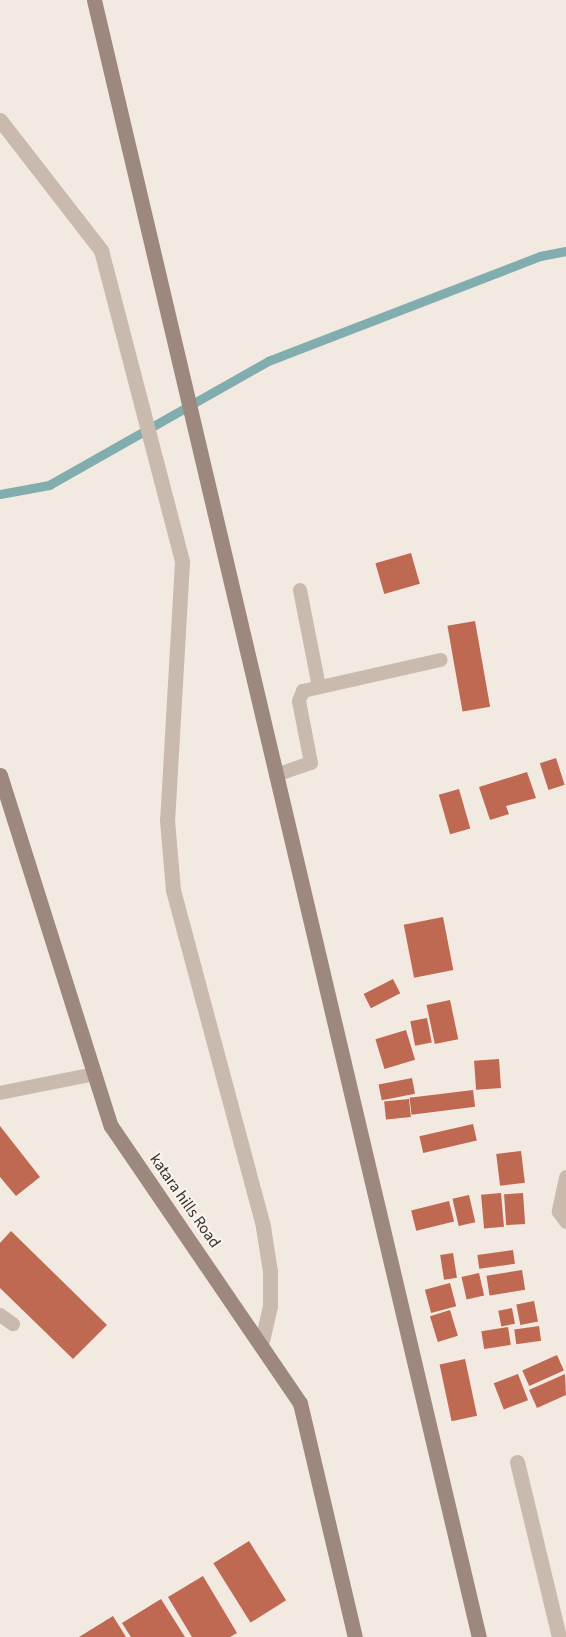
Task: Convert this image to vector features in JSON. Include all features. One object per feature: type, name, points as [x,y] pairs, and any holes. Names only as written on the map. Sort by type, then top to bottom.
[{"type":"street","points":[[94,0],[479,1637]]},
{"type":"street","points":[[0,120],[101,250],[182,562],[167,820],[173,890],[263,1227],[270,1271],[270,1306],[262,1341]]},
{"type":"street","name":"katara hills Road","points":[[0,775],[111,1126],[262,1341],[300,1402],[352,1636]]},
{"type":"street","points":[[566,1177],[559,1210],[566,1221]]},
{"type":"street","points":[[518,1462],[559,1637]]},
{"type":"lane","points":[[300,590],[319,687]]},
{"type":"lane","points":[[276,775],[310,763],[300,695],[319,687],[441,660]]},
{"type":"lane","points":[[0,1093],[94,1074]]},
{"type":"lane","points":[[0,1315],[13,1324]]},
{"type":"building","points":[[411,553],[420,584],[384,594],[375,563]]},
{"type":"building","points":[[475,621],[490,707],[463,712],[447,626]]},
{"type":"building","points":[[556,758],[565,785],[548,790],[540,763]]},
{"type":"building","points":[[527,772],[536,798],[506,806],[509,814],[490,820],[479,787]]},
{"type":"building","points":[[459,789],[470,828],[450,834],[439,795]]},
{"type":"building","points":[[443,917],[453,970],[414,978],[404,925]]},
{"type":"building","points":[[393,979],[400,993],[371,1008],[364,994]]},
{"type":"building","points":[[450,1000],[458,1039],[435,1044],[427,1005]]},
{"type":"building","points":[[427,1018],[432,1043],[415,1046],[410,1021]]},
{"type":"building","points":[[406,1030],[415,1060],[384,1069],[375,1039]]},
{"type":"building","points":[[499,1059],[501,1088],[476,1090],[474,1061]]},
{"type":"building","points":[[412,1078],[415,1094],[382,1100],[379,1084]]},
{"type":"building","points":[[473,1090],[475,1107],[412,1115],[409,1098]]},
{"type":"building","points":[[409,1099],[411,1117],[386,1120],[384,1102]]},
{"type":"building","points":[[473,1124],[477,1141],[423,1153],[419,1136]]},
{"type":"building","points":[[0,1126],[40,1177],[16,1196],[0,1177]]},
{"type":"building","points":[[521,1151],[525,1183],[500,1186],[496,1154]]},
{"type":"building","points":[[501,1193],[504,1227],[484,1229],[481,1195]]},
{"type":"building","points":[[523,1193],[525,1224],[506,1225],[504,1194]]},
{"type":"building","points":[[469,1195],[475,1222],[459,1226],[452,1199]]},
{"type":"building","points":[[449,1201],[454,1221],[416,1231],[411,1210]]},
{"type":"building","points":[[11,1231],[107,1325],[73,1359],[0,1288],[0,1243]]},
{"type":"building","points":[[513,1250],[515,1264],[479,1269],[477,1255]]},
{"type":"building","points":[[453,1253],[457,1278],[444,1280],[440,1255]]},
{"type":"building","points":[[522,1270],[525,1290],[490,1295],[486,1276]]},
{"type":"building","points":[[479,1273],[484,1295],[467,1299],[461,1277]]},
{"type":"building","points":[[450,1283],[456,1306],[431,1313],[425,1290]]},
{"type":"building","points":[[534,1301],[538,1322],[520,1325],[516,1304]]},
{"type":"building","points":[[512,1308],[515,1324],[501,1326],[498,1311]]},
{"type":"building","points":[[450,1310],[458,1336],[438,1342],[430,1316]]},
{"type":"building","points":[[539,1326],[541,1341],[516,1344],[514,1329]]},
{"type":"building","points":[[508,1327],[511,1345],[484,1349],[481,1331]]},
{"type":"building","points":[[557,1355],[564,1371],[529,1386],[522,1370]]},
{"type":"building","points":[[465,1359],[477,1416],[452,1421],[440,1364]]},
{"type":"building","points":[[518,1374],[528,1400],[504,1409],[494,1383]]},
{"type":"building","points":[[565,1374],[566,1395],[537,1408],[529,1390]]},
{"type":"building","points":[[249,1541],[286,1600],[250,1623],[213,1563]]},
{"type":"building","points":[[203,1576],[237,1633],[230,1637],[192,1637],[168,1597]]},
{"type":"building","points":[[161,1599],[185,1637],[131,1637],[122,1623]]},
{"type":"building","points":[[113,1616],[126,1637],[79,1637]]},
{"type":"waterway","points":[[0,494],[49,485],[268,361],[540,256],[566,251]]}]
